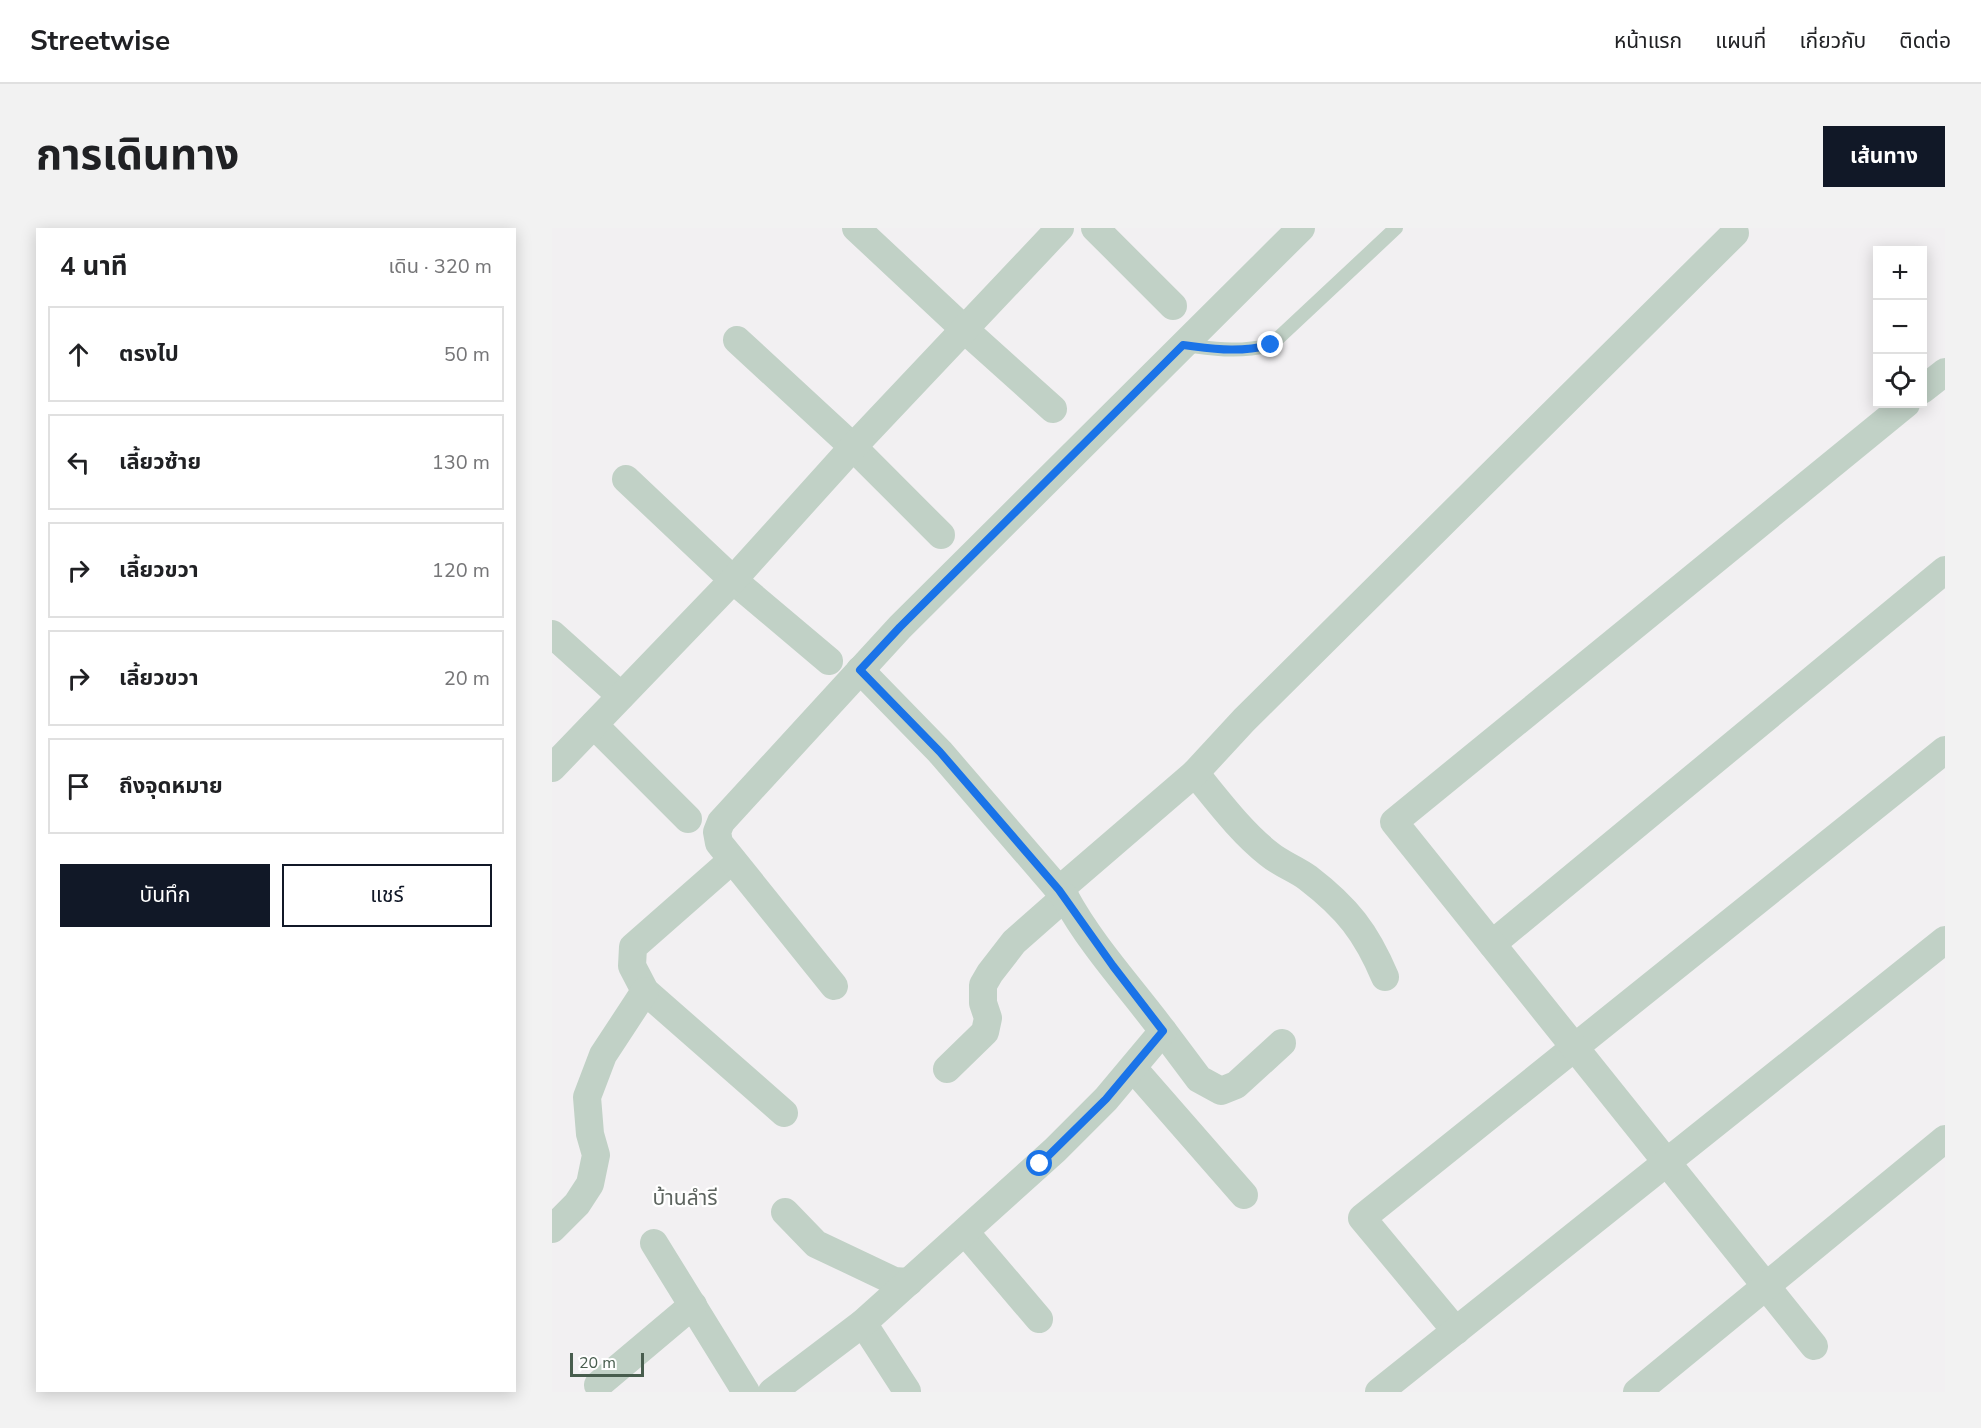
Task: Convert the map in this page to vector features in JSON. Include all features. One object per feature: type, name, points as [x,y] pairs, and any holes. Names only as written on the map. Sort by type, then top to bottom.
[{"type":"street","points":[[856,228],[1053,409]]},
{"type":"street","points":[[552,768],[733,580],[853,447],[1060,228]]},
{"type":"street","points":[[1095,228],[1173,306]]},
{"type":"street","points":[[834,986],[719,843],[717,832],[721,822],[900,627],[1301,228]]},
{"type":"street","points":[[947,1069],[985,1032],[988,1018],[983,1003],[983,985],[1014,942],[1062,893],[1195,773],[1244,720],[1735,233]]},
{"type":"street","points":[[737,340],[853,447],[941,535]]},
{"type":"street","points":[[1927,387],[1945,372]]},
{"type":"street","points":[[1814,1346],[1394,822],[1901,408]]},
{"type":"street","points":[[626,479],[733,580],[829,661]]},
{"type":"street","points":[[1492,944],[1945,570]]},
{"type":"street","points":[[552,634],[621,696]]},
{"type":"street","points":[[860,670],[940,752],[1062,893],[1072,910],[1199,1079],[1221,1090],[1236,1085],[1282,1043]]},
{"type":"street","points":[[594,725],[688,819]]},
{"type":"street","points":[[1456,1331],[1362,1218],[1945,750]]},
{"type":"street","points":[[1195,773],[1230,814],[1270,855],[1306,877],[1338,903],[1354,920],[1373,949],[1385,977]]},
{"type":"street","points":[[732,860],[633,948],[632,966],[645,991],[784,1113]]},
{"type":"street","points":[[1379,1392],[1945,940]]},
{"type":"street","points":[[552,1229],[577,1204],[590,1184],[596,1155],[590,1134],[587,1097],[603,1055],[645,991]]},
{"type":"street","points":[[772,1392],[863,1323],[1055,1150],[1106,1099],[1163,1031]]},
{"type":"street","points":[[1133,1068],[1244,1195]]},
{"type":"street","points":[[1637,1392],[1945,1139]]},
{"type":"street","points":[[785,1212],[816,1244],[894,1281],[909,1282]]},
{"type":"street","points":[[965,1232],[1039,1319]]},
{"type":"street","points":[[654,1243],[747,1392]]},
{"type":"street","points":[[598,1385],[693,1305]]},
{"type":"street","points":[[863,1323],[907,1391]]},
{"type":"lane","points":[[1183,345],[1233,351],[1271,345],[1396,228]]},
{"type":"district","name":"บ้านลำรี","points":[[685,1198]]},
{"type":"route","points":[[1040,1164],[1106,1099],[1163,1031],[1072,910],[1065,897],[940,752],[860,670],[900,627],[1183,345],[1233,351],[1271,345]]}]
